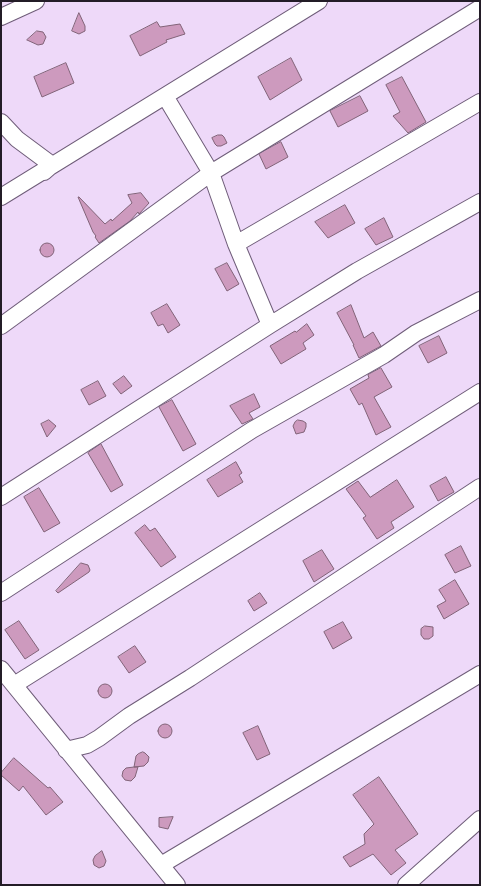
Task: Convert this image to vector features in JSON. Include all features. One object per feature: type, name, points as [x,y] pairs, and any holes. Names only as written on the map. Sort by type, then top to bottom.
[{"type":"street","points":[[1,17],[36,1]]},
{"type":"street","points":[[1,197],[319,1]]},
{"type":"street","points":[[1,326],[211,173],[480,8]]},
{"type":"street","points":[[165,96],[211,173],[236,244],[270,325]]},
{"type":"street","points":[[236,244],[480,102]]},
{"type":"street","points":[[1,122],[17,140],[52,165]]},
{"type":"street","points":[[1,207],[52,165]]},
{"type":"street","points":[[1,497],[357,271],[480,202]]},
{"type":"street","points":[[1,594],[252,430],[384,355],[416,333],[480,300]]},
{"type":"street","points":[[14,685],[480,392]]},
{"type":"street","points":[[66,750],[87,745],[99,738],[129,716],[190,678],[480,487]]},
{"type":"street","points":[[1,669],[177,885]]},
{"type":"street","points":[[160,865],[480,674]]},
{"type":"street","points":[[406,885],[480,819]]},
{"type":"building","points":[[79,13],[85,26],[85,31],[79,34],[72,31]]},
{"type":"building","points":[[157,22],[160,27],[180,24],[185,34],[166,40],[167,42],[140,56],[130,36]]},
{"type":"building","points":[[37,31],[43,32],[46,37],[43,44],[38,45],[27,40]]},
{"type":"building","points":[[291,58],[302,80],[270,100],[258,77]]},
{"type":"building","points":[[66,63],[74,83],[42,97],[34,77]]},
{"type":"building","points":[[402,77],[426,122],[408,133],[393,116],[400,112],[386,85]]},
{"type":"building","points":[[360,96],[368,111],[338,127],[330,111]]},
{"type":"building","points":[[222,135],[227,143],[217,146],[212,138]]},
{"type":"building","points":[[281,142],[288,157],[266,169],[259,154]]},
{"type":"building","points":[[141,193],[149,203],[139,214],[138,212],[130,221],[99,243],[78,197],[105,224],[111,219],[112,221],[132,203],[128,195]]},
{"type":"building","points":[[345,205],[355,223],[328,238],[315,222]]},
{"type":"building","points":[[384,218],[393,237],[376,245],[365,229]]},
{"type":"building","points":[[47,243],[52,245],[54,250],[52,255],[47,257],[42,255],[40,250],[42,245]]},
{"type":"building","points":[[227,263],[239,284],[227,291],[215,269]]},
{"type":"building","points":[[167,304],[180,325],[168,333],[163,324],[158,326],[151,313]]},
{"type":"building","points":[[351,305],[364,338],[373,332],[381,346],[359,358],[354,345],[337,313]]},
{"type":"building","points":[[307,324],[314,335],[303,343],[306,349],[281,364],[270,346],[295,331],[296,332]]},
{"type":"building","points":[[439,336],[447,353],[428,363],[419,346]]},
{"type":"building","points":[[381,368],[392,387],[374,397],[391,427],[376,435],[362,403],[359,405],[350,389],[369,378],[368,375]]},
{"type":"building","points":[[124,376],[132,386],[121,394],[113,384]]},
{"type":"building","points":[[98,381],[106,396],[89,405],[81,390]]},
{"type":"building","points":[[254,394],[260,407],[249,413],[253,419],[242,424],[230,406]]},
{"type":"building","points":[[172,400],[196,444],[183,451],[159,407]]},
{"type":"building","points":[[49,420],[56,426],[47,437],[41,424]]},
{"type":"building","points":[[298,420],[306,423],[306,427],[304,432],[296,434],[293,426]]},
{"type":"building","points":[[101,444],[123,485],[111,492],[88,453]]},
{"type":"building","points":[[236,462],[242,473],[239,475],[243,482],[218,497],[207,480]]},
{"type":"building","points":[[446,477],[454,492],[438,501],[430,486]]},
{"type":"building","points":[[397,480],[414,507],[391,522],[394,528],[377,539],[363,518],[366,516],[346,489],[358,481],[370,497]]},
{"type":"building","points":[[39,488],[60,523],[44,532],[24,497]]},
{"type":"building","points":[[145,525],[150,531],[155,528],[176,557],[161,567],[135,533]]},
{"type":"building","points":[[461,546],[471,566],[455,573],[445,555]]},
{"type":"building","points":[[322,550],[334,569],[314,582],[303,561]]},
{"type":"building","points":[[81,563],[88,565],[90,570],[89,572],[58,593],[56,591]]},
{"type":"building","points":[[455,580],[469,604],[444,619],[437,606],[446,601],[439,590]]},
{"type":"building","points":[[260,593],[267,603],[254,611],[248,601]]},
{"type":"building","points":[[19,621],[39,650],[25,659],[5,630]]},
{"type":"building","points":[[343,622],[352,638],[333,649],[324,632]]},
{"type":"building","points":[[425,626],[433,627],[433,636],[429,639],[424,639],[421,635],[421,629]]},
{"type":"building","points":[[135,646],[146,662],[129,673],[118,657]]},
{"type":"building","points":[[105,684],[110,686],[112,691],[110,696],[105,698],[100,696],[98,691],[100,686]]},
{"type":"building","points":[[165,724],[170,726],[172,731],[170,736],[165,738],[160,736],[158,731],[160,726]]},
{"type":"building","points":[[258,726],[270,754],[257,760],[243,733]]},
{"type":"building","points":[[143,752],[149,757],[148,762],[144,766],[134,767],[136,756],[138,754]]},
{"type":"building","points":[[14,758],[48,788],[50,787],[63,802],[46,815],[23,786],[19,791],[1,775],[1,773]]},
{"type":"building","points":[[138,767],[135,777],[131,781],[125,780],[122,776],[123,771],[126,768]]},
{"type":"building","points":[[379,777],[418,834],[395,850],[406,863],[391,875],[373,854],[350,867],[343,857],[365,844],[364,834],[374,824],[353,795]]},
{"type":"building","points":[[173,817],[168,829],[159,827],[159,818]]},
{"type":"building","points":[[102,851],[106,861],[104,866],[99,868],[94,865],[93,860],[95,856]]}]
